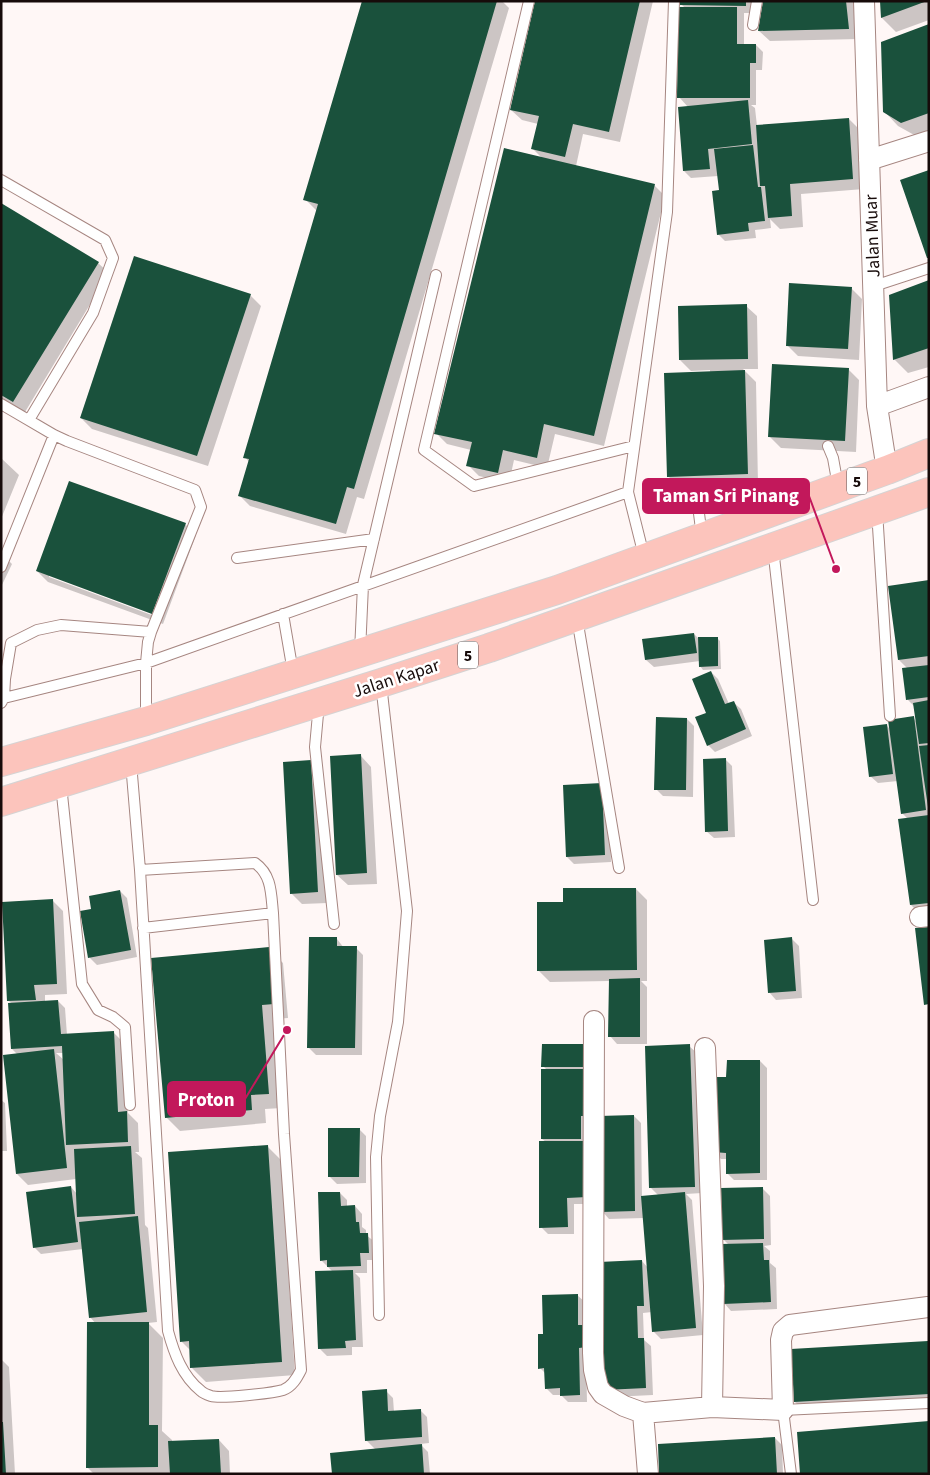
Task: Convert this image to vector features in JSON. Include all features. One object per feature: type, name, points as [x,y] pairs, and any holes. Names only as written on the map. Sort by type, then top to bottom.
[{"type":"highway","name":"Jalan Kapar","points":[[2,761],[146,721],[558,590],[929,453]]},
{"type":"highway","name":"Jalan Kapar","points":[[1,802],[381,684],[576,618],[929,492]]},
{"type":"street","name":"Jalan Muar","points":[[864,1],[877,406],[887,470]]},
{"type":"street","points":[[869,160],[929,141]]},
{"type":"street","points":[[877,406],[929,387]]},
{"type":"street","points":[[594,1021],[594,1370],[598,1387],[603,1394],[624,1406],[643,1413],[712,1407],[783,1410],[781,1340],[783,1331],[790,1325],[928,1307]]},
{"type":"street","points":[[704,1048],[714,1286],[712,1407]]},
{"type":"street","points":[[643,1413],[648,1474]]},
{"type":"lane","points":[[529,1],[424,450],[474,486],[634,446]]},
{"type":"lane","points":[[645,559],[628,492],[667,212],[674,1]]},
{"type":"lane","points":[[753,25],[756,1]]},
{"type":"lane","points":[[1,180],[105,240],[113,258],[92,313],[29,420]]},
{"type":"lane","points":[[874,286],[929,268]]},
{"type":"lane","points":[[360,653],[363,585],[436,275]]},
{"type":"lane","points":[[1,404],[54,435],[195,490],[201,507],[148,642],[146,721]]},
{"type":"lane","points":[[1,567],[54,435]]},
{"type":"lane","points":[[828,446],[833,458],[838,488]]},
{"type":"lane","points":[[696,490],[702,538]]},
{"type":"lane","points":[[151,632],[61,625],[37,630],[6,644],[2,701],[146,663],[628,492]]},
{"type":"lane","points":[[877,510],[890,716]]},
{"type":"lane","points":[[237,558],[374,539]]},
{"type":"lane","points":[[773,547],[813,900]]},
{"type":"lane","points":[[283,614],[294,674]]},
{"type":"lane","points":[[576,618],[619,868]]},
{"type":"lane","points":[[379,1315],[376,1157],[380,1116],[398,1022],[407,911],[381,684]]},
{"type":"lane","points":[[319,702],[315,747],[334,924]]},
{"type":"lane","points":[[131,762],[140,870],[168,1331],[177,1359],[193,1383],[211,1396],[228,1397],[284,1390],[292,1385],[301,1370],[284,1134],[274,913],[269,880],[255,863],[140,870]]},
{"type":"lane","points":[[61,784],[82,984],[98,1010],[113,1017],[125,1027],[130,1105]]},
{"type":"lane","points":[[143,928],[274,913]]},
{"type":"lane","points":[[792,1474],[783,1410],[929,1403]]},
{"type":"building","points":[[362,1],[497,1],[354,489],[347,487],[336,524],[238,496],[249,459],[243,458],[318,204],[303,200]]},
{"type":"building","points":[[535,1],[640,1],[609,132],[573,124],[565,157],[531,149],[539,116],[510,110]]},
{"type":"building","points":[[680,1],[746,1],[746,6],[680,5]]},
{"type":"building","points":[[763,1],[846,1],[849,29],[758,31]]},
{"type":"building","points":[[880,1],[927,1],[881,18]]},
{"type":"building","points":[[678,7],[737,7],[737,44],[756,44],[756,63],[750,63],[750,98],[677,98]]},
{"type":"building","points":[[929,24],[929,113],[901,123],[883,112],[881,42]]},
{"type":"building","points":[[748,100],[752,144],[708,149],[710,169],[683,171],[678,107]]},
{"type":"building","points":[[849,118],[853,179],[790,184],[792,216],[768,218],[765,186],[760,186],[756,125]]},
{"type":"building","points":[[753,145],[758,187],[761,187],[765,221],[748,223],[749,231],[717,235],[712,191],[719,190],[714,149]]},
{"type":"building","points":[[504,148],[655,184],[594,436],[544,424],[537,458],[503,450],[498,473],[466,466],[472,442],[434,434]]},
{"type":"building","points":[[929,170],[929,258],[927,258],[900,180]]},
{"type":"building","points":[[1,203],[99,262],[13,402],[1,395]]},
{"type":"building","points":[[134,256],[251,294],[197,456],[80,418]]},
{"type":"building","points":[[929,280],[929,348],[893,360],[889,295]]},
{"type":"building","points":[[789,283],[852,287],[848,349],[786,346]]},
{"type":"building","points":[[747,304],[748,359],[679,360],[678,306]]},
{"type":"building","points":[[772,364],[849,368],[845,441],[768,437]]},
{"type":"building","points":[[745,370],[748,474],[667,477],[664,373]]},
{"type":"building","points":[[69,481],[186,523],[152,614],[36,571]]},
{"type":"building","points":[[929,580],[929,656],[898,660],[888,586]]},
{"type":"building","points":[[694,633],[697,653],[645,660],[642,639]]},
{"type":"building","points":[[698,637],[718,637],[718,666],[699,667]]},
{"type":"building","points":[[929,665],[929,697],[906,700],[902,668]]},
{"type":"building","points":[[711,671],[725,704],[734,701],[746,729],[707,746],[695,717],[706,713],[692,679]]},
{"type":"building","points":[[929,700],[929,743],[919,744],[913,703]]},
{"type":"building","points":[[914,716],[926,810],[901,814],[888,720]]},
{"type":"building","points":[[656,717],[687,718],[686,790],[654,790]]},
{"type":"building","points":[[887,724],[893,774],[869,777],[863,727]]},
{"type":"building","points":[[929,745],[929,807],[928,807],[919,746]]},
{"type":"building","points":[[361,754],[367,873],[336,875],[330,756]]},
{"type":"building","points":[[726,758],[728,831],[705,832],[703,759]]},
{"type":"building","points":[[311,760],[318,892],[290,894],[283,762]]},
{"type":"building","points":[[602,783],[605,855],[566,857],[563,785]]},
{"type":"building","points":[[929,815],[929,903],[910,905],[898,819]]},
{"type":"building","points":[[563,888],[636,888],[637,970],[537,971],[537,902],[563,902]]},
{"type":"building","points":[[120,890],[131,950],[88,958],[80,911],[91,909],[89,896]]},
{"type":"building","points":[[53,899],[57,984],[34,985],[36,1000],[7,1001],[2,902]]},
{"type":"building","points":[[929,927],[929,1004],[924,1005],[915,928]]},
{"type":"building","points":[[309,937],[337,937],[337,946],[357,946],[355,1048],[307,1048]]},
{"type":"building","points":[[792,937],[796,991],[768,993],[764,940]]},
{"type":"building","points":[[269,947],[274,1004],[262,1005],[269,1094],[251,1095],[252,1110],[165,1118],[151,958]]},
{"type":"building","points":[[640,978],[640,1037],[608,1037],[609,979]]},
{"type":"building","points":[[58,1000],[61,1034],[114,1031],[118,1112],[127,1111],[128,1142],[66,1145],[62,1046],[11,1049],[8,1003]]},
{"type":"building","points":[[542,1044],[593,1044],[592,1067],[541,1067]]},
{"type":"building","points":[[690,1044],[695,1187],[649,1188],[645,1046]]},
{"type":"building","points":[[54,1049],[67,1168],[16,1174],[3,1055]]},
{"type":"building","points":[[727,1060],[760,1060],[760,1173],[726,1174],[726,1153],[713,1152],[713,1077],[726,1077]]},
{"type":"building","points":[[541,1069],[589,1069],[588,1116],[581,1116],[581,1139],[541,1139]]},
{"type":"building","points":[[634,1115],[635,1211],[601,1212],[599,1116]]},
{"type":"building","points":[[328,1128],[360,1128],[359,1177],[328,1177]]},
{"type":"building","points":[[539,1141],[586,1141],[587,1197],[567,1198],[568,1227],[539,1228]]},
{"type":"building","points":[[268,1145],[282,1362],[190,1368],[189,1341],[180,1342],[168,1152]]},
{"type":"building","points":[[131,1146],[135,1214],[77,1217],[74,1149]]},
{"type":"building","points":[[71,1186],[78,1242],[33,1248],[26,1192]]},
{"type":"building","points":[[763,1187],[764,1239],[722,1240],[721,1188]]},
{"type":"building","points":[[318,1192],[340,1192],[341,1206],[355,1205],[356,1222],[359,1222],[360,1233],[368,1233],[369,1253],[360,1253],[361,1266],[327,1267],[327,1260],[320,1261]]},
{"type":"building","points":[[685,1192],[696,1328],[652,1332],[641,1196]]},
{"type":"building","points":[[138,1216],[147,1312],[89,1318],[79,1222]]},
{"type":"building","points":[[763,1243],[764,1260],[769,1260],[771,1302],[723,1304],[721,1244]]},
{"type":"building","points":[[642,1260],[644,1306],[637,1306],[638,1338],[644,1338],[646,1388],[604,1390],[599,1262]]},
{"type":"building","points":[[353,1270],[356,1340],[345,1341],[346,1348],[318,1349],[315,1271]]},
{"type":"building","points":[[578,1294],[578,1325],[587,1325],[587,1347],[579,1348],[580,1395],[560,1396],[560,1388],[545,1389],[544,1368],[538,1369],[538,1334],[543,1334],[542,1295]]},
{"type":"building","points":[[87,1322],[149,1322],[149,1425],[158,1425],[158,1467],[86,1468]]},
{"type":"building","points":[[928,1341],[929,1394],[794,1402],[791,1349]]},
{"type":"building","points":[[387,1389],[388,1411],[421,1409],[422,1437],[365,1441],[362,1391]]},
{"type":"building","points":[[929,1421],[929,1474],[800,1474],[797,1432]]},
{"type":"building","points":[[1,1422],[3,1422],[6,1474],[1,1474]]},
{"type":"building","points":[[775,1437],[777,1474],[659,1474],[658,1444]]},
{"type":"building","points":[[219,1439],[221,1474],[170,1474],[168,1441]]},
{"type":"building","points":[[422,1444],[424,1474],[332,1474],[330,1453]]},
{"type":"place","name":"Taman Sri Pinang","points":[[836,569]]},
{"type":"place","name":"Proton","points":[[287,1030]]}]
